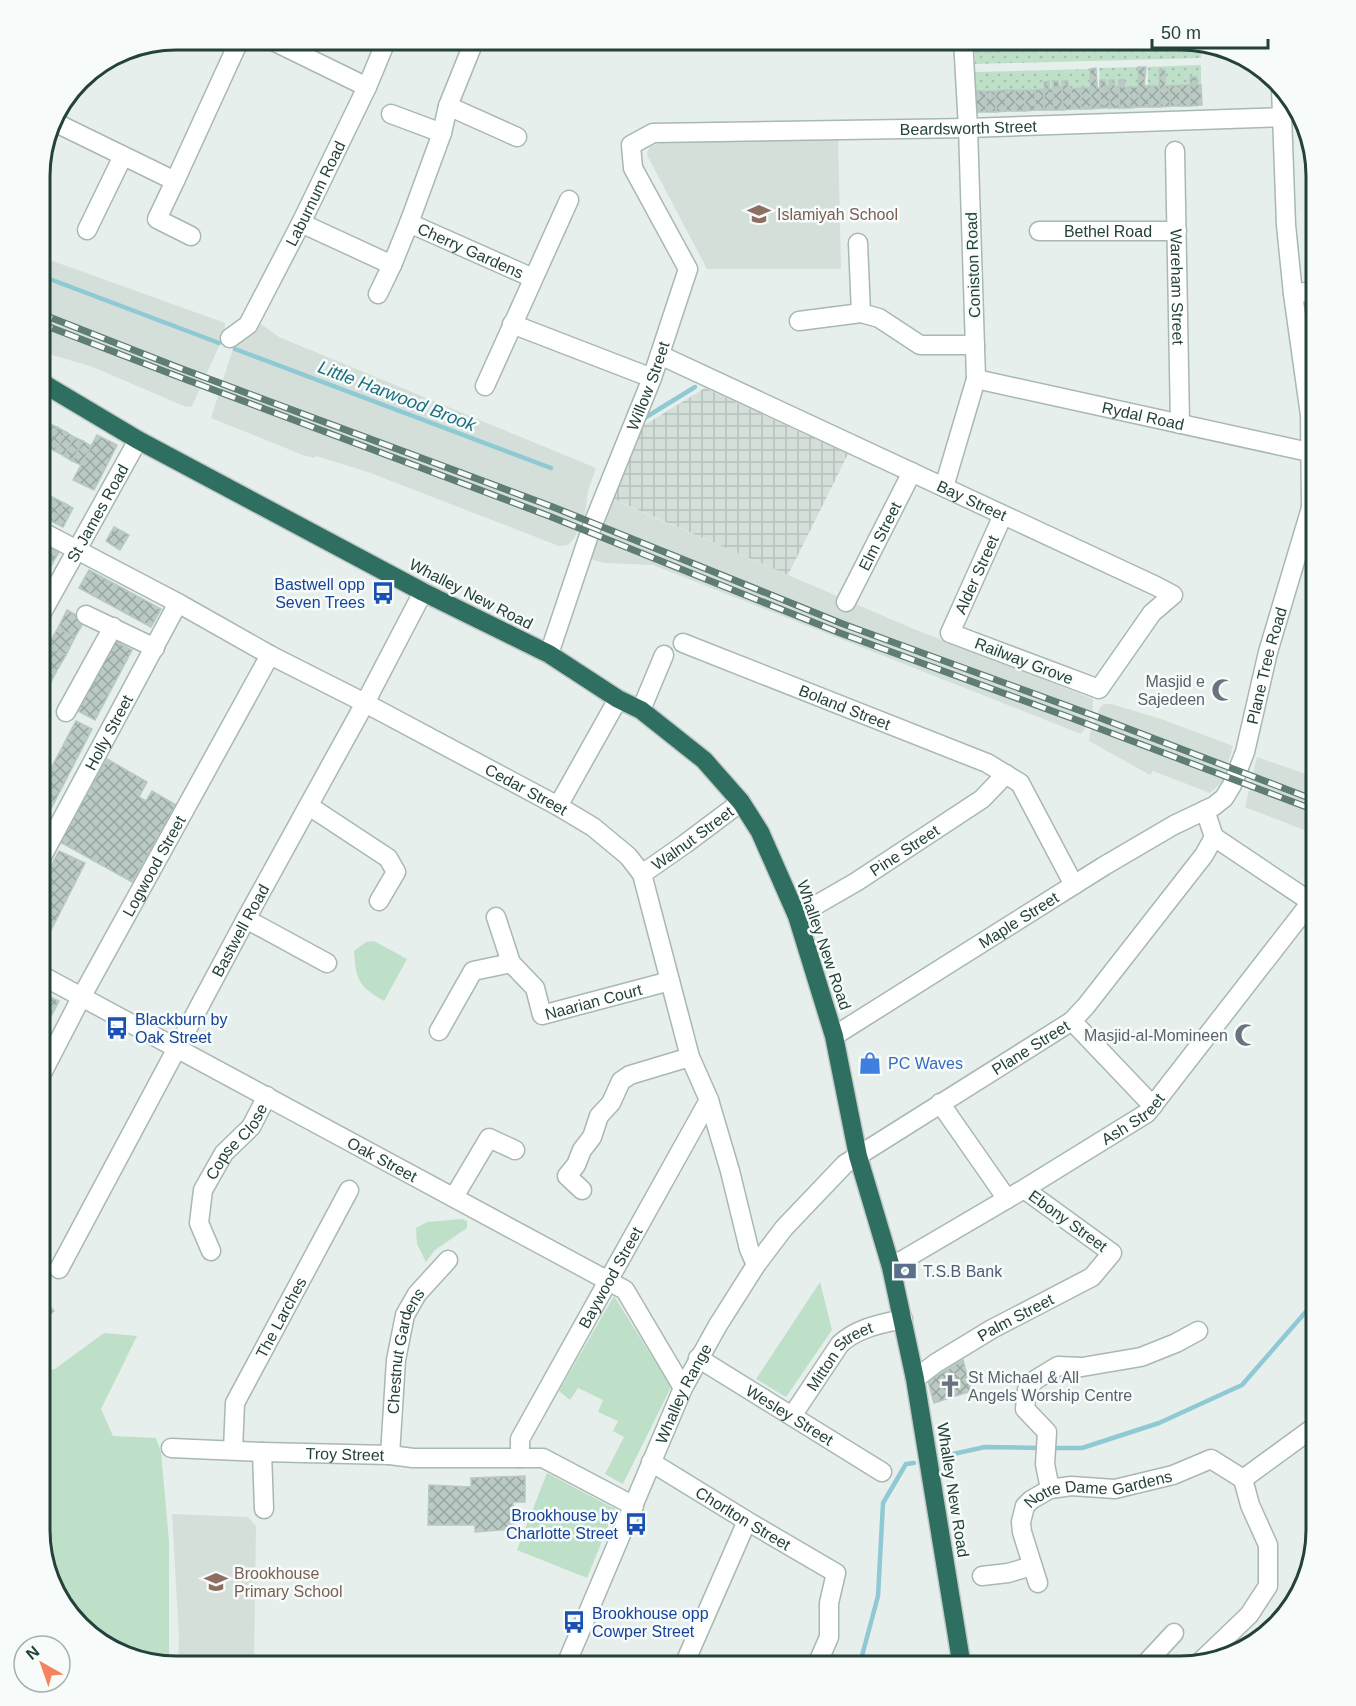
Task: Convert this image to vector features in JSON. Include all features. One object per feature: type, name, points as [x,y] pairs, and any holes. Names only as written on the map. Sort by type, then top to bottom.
[{"type":"highway","name":"Whalley New Road","points":[[50,388],[138,440],[423,592],[549,654],[618,699],[641,710],[704,760],[741,802],[760,832],[797,916],[834,1036],[858,1156],[891,1267],[903,1319],[960,1656]]},
{"type":"street","points":[[191,236],[157,219],[235,50]]},
{"type":"street","points":[[291,50],[367,87]]},
{"type":"street","name":"Laburnum Road","points":[[230,338],[248,326],[301,223],[367,87],[382,50]]},
{"type":"street","points":[[409,224],[442,133],[448,106],[471,50]]},
{"type":"street","name":"Coniston Road","points":[[944,487],[976,379],[964,50]]},
{"type":"street","points":[[1282,101],[1286,225],[1293,294],[1306,373]]},
{"type":"street","points":[[448,106],[517,137]]},
{"type":"street","points":[[391,114],[442,133]]},
{"type":"street","name":"Beardsworth Street","points":[[653,133],[968,128],[1283,117]]},
{"type":"street","points":[[60,125],[175,181]]},
{"type":"street","name":"Willow Street","points":[[549,654],[591,529],[652,378],[688,269],[633,168],[631,145],[653,133]]},
{"type":"street","name":"Wareham Street","points":[[1175,151],[1180,424]]},
{"type":"street","points":[[87,230],[123,156]]},
{"type":"street","points":[[485,386],[569,200]]},
{"type":"street","points":[[301,223],[392,265]]},
{"type":"street","name":"Cherry Gardens","points":[[378,294],[409,224],[533,278]]},
{"type":"street","name":"Bethel Road","points":[[1039,231],[1177,231]]},
{"type":"street","points":[[858,243],[861,313]]},
{"type":"street","points":[[1293,294],[1306,292]]},
{"type":"street","points":[[799,321],[861,313],[879,318],[920,345],[975,345]]},
{"type":"street","points":[[512,324],[652,378]]},
{"type":"street","name":"Bay Street","points":[[660,355],[1173,595],[1152,614],[1099,689]]},
{"type":"street","name":"Rydal Road","points":[[976,379],[1306,451]]},
{"type":"street","name":"St James Road","points":[[50,597],[138,440]]},
{"type":"street","name":"Elm Street","points":[[846,602],[912,472]]},
{"type":"street","name":"Alder Street","points":[[950,633],[1003,515]]},
{"type":"street","name":"Plane Tree Road","points":[[1205,810],[1224,798],[1232,785],[1245,752],[1268,652],[1306,525]]},
{"type":"street","name":"Cedar Street","points":[[50,536],[178,603],[270,655],[558,806],[592,827],[628,856],[642,874],[690,1057],[709,1100],[730,1171],[749,1249],[756,1265]]},
{"type":"street","name":"Bastwell Road","points":[[58,1269],[423,592]]},
{"type":"street","name":"Holly Street","points":[[50,842],[178,603]]},
{"type":"street","points":[[86,615],[155,648]]},
{"type":"street","points":[[66,712],[113,627]]},
{"type":"street","name":"Railway Grove","points":[[950,633],[1099,689]]},
{"type":"street","name":"Boland Street","points":[[683,643],[987,763],[1006,774],[1020,783],[1074,885]]},
{"type":"street","name":"Logwood Street","points":[[50,1058],[270,655]]},
{"type":"street","points":[[641,710],[664,655]]},
{"type":"street","points":[[558,806],[618,699]]},
{"type":"street","name":"Pine Street","points":[[797,916],[855,882],[982,799],[1006,774]]},
{"type":"street","name":"Walnut Street","points":[[642,874],[741,802]]},
{"type":"street","points":[[309,806],[388,858],[396,872],[379,901]]},
{"type":"street","points":[[1205,810],[1214,837],[1306,899]]},
{"type":"street","name":"Maple Street","points":[[834,1036],[1074,885],[1174,825],[1205,810]]},
{"type":"street","name":"Plane Street","points":[[858,1156],[1072,1021],[1097,993],[1204,855],[1214,837]]},
{"type":"street","name":"Ash Street","points":[[891,1267],[1148,1113],[1306,914]]},
{"type":"street","name":"Naarian Court","points":[[496,917],[511,963],[534,988],[542,1015],[670,981]]},
{"type":"street","points":[[246,919],[327,963]]},
{"type":"street","points":[[439,1031],[473,971],[511,963]]},
{"type":"street","name":"Oak Street","points":[[50,980],[625,1290],[683,1388]]},
{"type":"street","points":[[1072,1021],[1153,1106]]},
{"type":"street","points":[[582,1190],[567,1176],[592,1137],[599,1116],[611,1103],[621,1081],[630,1075],[690,1057]]},
{"type":"street","name":"Copse Close","points":[[210,1251],[191,1222],[203,1190],[224,1153],[251,1127],[267,1096]]},
{"type":"street","name":"Baywood Street","points":[[520,1458],[520,1438],[709,1100]]},
{"type":"street","points":[[940,1103],[1007,1199]]},
{"type":"street","points":[[454,1197],[489,1138],[515,1150]]},
{"type":"street","name":"Whalley Range","points":[[570,1656],[651,1462],[698,1358],[756,1265],[784,1228],[845,1164],[858,1156]]},
{"type":"street","name":"Ebony Street","points":[[1024,1189],[1112,1253]]},
{"type":"street","name":"The Larches","points":[[233,1450],[235,1403],[349,1190]]},
{"type":"street","name":"Palm Street","points":[[915,1379],[936,1363],[992,1329],[1092,1277],[1112,1253]]},
{"type":"street","name":"Chestnut Gardens","points":[[390,1455],[396,1360],[405,1315],[417,1294],[448,1260]]},
{"type":"street","name":"Mitton Street","points":[[792,1416],[840,1344],[850,1334],[903,1319]]},
{"type":"street","points":[[1050,1489],[1045,1464],[1047,1432],[1025,1409],[1027,1390],[1035,1380],[1058,1366],[1082,1367],[1141,1358],[1176,1343],[1188,1329]]},
{"type":"street","name":"Wesley Street","points":[[698,1358],[882,1472]]},
{"type":"street","points":[[1210,1653],[1249,1615],[1268,1586],[1268,1545],[1250,1505],[1243,1479],[1306,1433]]},
{"type":"street","name":"Troy Street","points":[[171,1448],[390,1455],[413,1458],[543,1458],[634,1506]]},
{"type":"street","points":[[262,1452],[264,1509]]},
{"type":"street","name":"Notre Dame Gardens","points":[[982,1576],[1008,1573],[1035,1574],[1022,1532],[1021,1514],[1031,1500],[1050,1489],[1071,1486],[1115,1489],[1173,1475],[1211,1459],[1243,1479]]},
{"type":"street","name":"Chorlton Street","points":[[651,1462],[836,1573],[829,1603],[829,1637],[821,1656]]},
{"type":"street","points":[[688,1656],[747,1521]]},
{"type":"street","points":[[1153,1656],[1174,1633]]},
{"type":"shaded area","name":"Islamiyah School","points":[[838,136],[841,269],[707,269],[647,155],[649,147],[659,143]]},
{"type":"shaded area","points":[[50,260],[225,323],[224,335],[192,406],[186,407],[93,367],[50,354]]},
{"type":"shaded area","points":[[261,324],[279,337],[596,468],[588,491],[585,513],[575,537],[568,545],[559,546],[368,472],[316,456],[314,458],[303,455],[211,418],[236,339],[249,335]]},
{"type":"shaded area","points":[[705,388],[848,454],[788,575],[613,499],[641,427]]},
{"type":"shaded area","points":[[609,498],[909,627],[1093,699],[1093,708],[1086,727],[1081,734],[653,565],[604,563],[587,558]]},
{"type":"shaded area","points":[[1104,704],[1161,719],[1233,746],[1223,781],[1210,793],[1153,771],[1150,775],[1089,741],[1091,729]]},
{"type":"shaded area","points":[[1257,757],[1306,774],[1306,831],[1245,807]]},
{"type":"shaded area","name":"Brookhouse Primary School","points":[[172,1514],[248,1517],[256,1526],[254,1656],[178,1656]]},
{"type":"green space","points":[[981,50],[1000,52],[1000,50],[1189,50],[1201,51],[1201,58],[975,64],[975,52],[981,52]]},
{"type":"green space","points":[[1201,65],[1201,85],[1197,85],[1190,77],[1190,85],[1165,86],[1165,70],[1159,70],[1159,86],[1148,86],[1148,67]]},
{"type":"green space","points":[[1138,67],[1139,87],[1124,87],[1123,79],[1119,80],[1119,87],[1115,87],[1114,80],[1110,80],[1109,88],[1106,87],[1105,80],[1100,80],[1099,68]]},
{"type":"green space","points":[[1090,69],[1090,88],[1068,89],[1067,81],[1062,81],[1062,89],[1059,89],[1058,81],[1053,81],[1053,89],[1049,89],[1049,82],[1044,82],[1044,89],[976,91],[975,72]]},
{"type":"green space","points":[[374,941],[407,959],[384,1001],[364,986],[356,969],[354,951],[366,942]]},
{"type":"green space","points":[[462,1219],[467,1221],[467,1228],[435,1250],[426,1262],[417,1244],[416,1228],[427,1222]]},
{"type":"green space","points":[[820,1282],[832,1330],[786,1397],[756,1379]]},
{"type":"green space","points":[[614,1296],[671,1387],[623,1484],[605,1474],[624,1437],[613,1431],[618,1421],[598,1412],[603,1400],[578,1388],[570,1400],[559,1391]]},
{"type":"green space","points":[[104,1333],[137,1336],[101,1409],[113,1436],[156,1438],[161,1452],[169,1541],[169,1656],[127,1647],[99,1631],[86,1620],[71,1601],[56,1571],[50,1539],[50,1370],[55,1369]]},
{"type":"green space","points":[[547,1473],[615,1509],[587,1578],[517,1550]]},
{"type":"building","points":[[1138,67],[1146,67],[1144,86],[1148,86],[1149,107],[1139,107]]},
{"type":"building","points":[[1096,68],[1097,88],[1100,88],[1100,108],[1091,109],[1090,69]]},
{"type":"building","points":[[1159,70],[1165,70],[1165,86],[1169,86],[1170,106],[1160,107]]},
{"type":"building","points":[[1190,77],[1197,77],[1197,85],[1201,85],[1202,105],[1190,106]]},
{"type":"building","points":[[1124,79],[1124,87],[1129,87],[1130,108],[1119,108],[1119,80]]},
{"type":"building","points":[[1100,80],[1105,80],[1106,87],[1109,88],[1110,108],[1100,108]]},
{"type":"building","points":[[1109,80],[1114,80],[1115,87],[1119,87],[1119,108],[1110,108]]},
{"type":"building","points":[[1049,81],[1049,89],[1053,89],[1054,110],[1044,110],[1044,82]]},
{"type":"building","points":[[1053,81],[1058,81],[1059,89],[1062,89],[1063,110],[1054,110]]},
{"type":"building","points":[[1062,81],[1068,81],[1068,89],[1071,89],[1072,109],[1063,110]]},
{"type":"building","points":[[1180,85],[1190,85],[1190,106],[1180,106]]},
{"type":"building","points":[[1180,85],[1180,106],[1170,106],[1169,86]]},
{"type":"building","points":[[1148,86],[1159,86],[1160,107],[1149,107]]},
{"type":"building","points":[[1129,87],[1139,87],[1139,107],[1130,108]]},
{"type":"building","points":[[1081,88],[1090,88],[1091,109],[1081,109]]},
{"type":"building","points":[[1081,88],[1081,109],[1072,109],[1071,89]]},
{"type":"building","points":[[1044,89],[1044,110],[1035,110],[1035,90]]},
{"type":"building","points":[[1005,90],[1015,90],[1016,111],[1006,111]]},
{"type":"building","points":[[1005,90],[1006,111],[996,112],[995,91]]},
{"type":"building","points":[[1015,90],[1025,90],[1025,111],[1016,111]]},
{"type":"building","points":[[1025,90],[1035,90],[1035,110],[1025,111]]},
{"type":"building","points":[[976,91],[986,91],[986,112],[976,112]]},
{"type":"building","points":[[986,91],[995,91],[996,112],[986,112]]},
{"type":"building","points":[[50,424],[57,427],[50,440]]},
{"type":"building","points":[[57,427],[66,432],[55,451],[50,449],[50,440]]},
{"type":"building","points":[[66,432],[74,437],[64,456],[55,451]]},
{"type":"building","points":[[97,435],[117,445],[94,490],[73,480]]},
{"type":"building","points":[[74,437],[83,441],[72,461],[64,456]]},
{"type":"building","points":[[83,441],[91,446],[81,465],[72,461]]},
{"type":"building","points":[[54,498],[64,503],[53,522],[50,520],[50,505]]},
{"type":"building","points":[[64,503],[73,508],[63,527],[53,522]]},
{"type":"building","points":[[114,527],[129,535],[120,550],[106,541]]},
{"type":"building","points":[[50,547],[59,552],[53,562],[50,560]]},
{"type":"building","points":[[89,570],[161,609],[151,627],[79,588]]},
{"type":"building","points":[[67,610],[85,620],[75,637],[58,628]]},
{"type":"building","points":[[58,628],[75,637],[66,655],[50,646],[50,642]]},
{"type":"building","points":[[115,641],[132,650],[95,720],[78,711]]},
{"type":"building","points":[[50,646],[66,655],[56,672],[50,669]]},
{"type":"building","points":[[50,669],[56,672],[50,684]]},
{"type":"building","points":[[76,721],[92,729],[50,811],[50,770]]},
{"type":"building","points":[[107,759],[147,782],[139,797],[146,801],[152,791],[176,805],[132,882],[60,842]]},
{"type":"building","points":[[59,851],[85,863],[50,932],[50,868]]},
{"type":"building","points":[[50,997],[59,1001],[50,1018]]},
{"type":"building","name":"St Michael & All Angels Worship Centre","points":[[963,1360],[971,1391],[934,1403],[928,1381]]},
{"type":"building","points":[[525,1476],[525,1502],[513,1502],[514,1529],[475,1532],[475,1525],[428,1525],[429,1485],[471,1487],[471,1478]]},
{"type":"waterway","name":"Little Harwood Brook","points":[[50,279],[219,343]]},
{"type":"waterway","name":"Little Harwood Brook","points":[[235,349],[551,468]]},
{"type":"waterway","name":"Little Harwood Brook","points":[[643,419],[695,387]]},
{"type":"waterway","points":[[1050,1448],[1082,1448],[1159,1423],[1242,1385],[1306,1312]]},
{"type":"waterway","points":[[944,1456],[985,1447],[1041,1448]]},
{"type":"waterway","points":[[862,1656],[878,1596],[883,1503],[906,1464],[914,1463]]},
{"type":"railway","points":[[50,317],[553,507],[843,624],[1095,716],[1306,797]]},
{"type":"railway","points":[[50,327],[549,516],[840,633],[1306,807]]},
{"type":"place","name":"Islamiyah School","points":[[759,214]]},
{"type":"place","name":"Bastwell opp Seven Trees","points":[[383,593]]},
{"type":"place","name":"Masjid e Sajedeen","points":[[1223,690]]},
{"type":"place","name":"Blackburn by Oak Street","points":[[117,1028]]},
{"type":"place","name":"Masjid-al-Momineen","points":[[1246,1035]]},
{"type":"place","name":"PC Waves","points":[[870,1063]]},
{"type":"place","name":"T.S.B Bank","points":[[905,1271]]},
{"type":"place","name":"St Michael & All Angels Worship Centre","points":[[950,1386]]},
{"type":"place","name":"Brookhouse by Charlotte Street","points":[[636,1524]]},
{"type":"place","name":"Brookhouse Primary School","points":[[216,1582]]},
{"type":"place","name":"Brookhouse opp Cowper Street","points":[[574,1622]]}]
